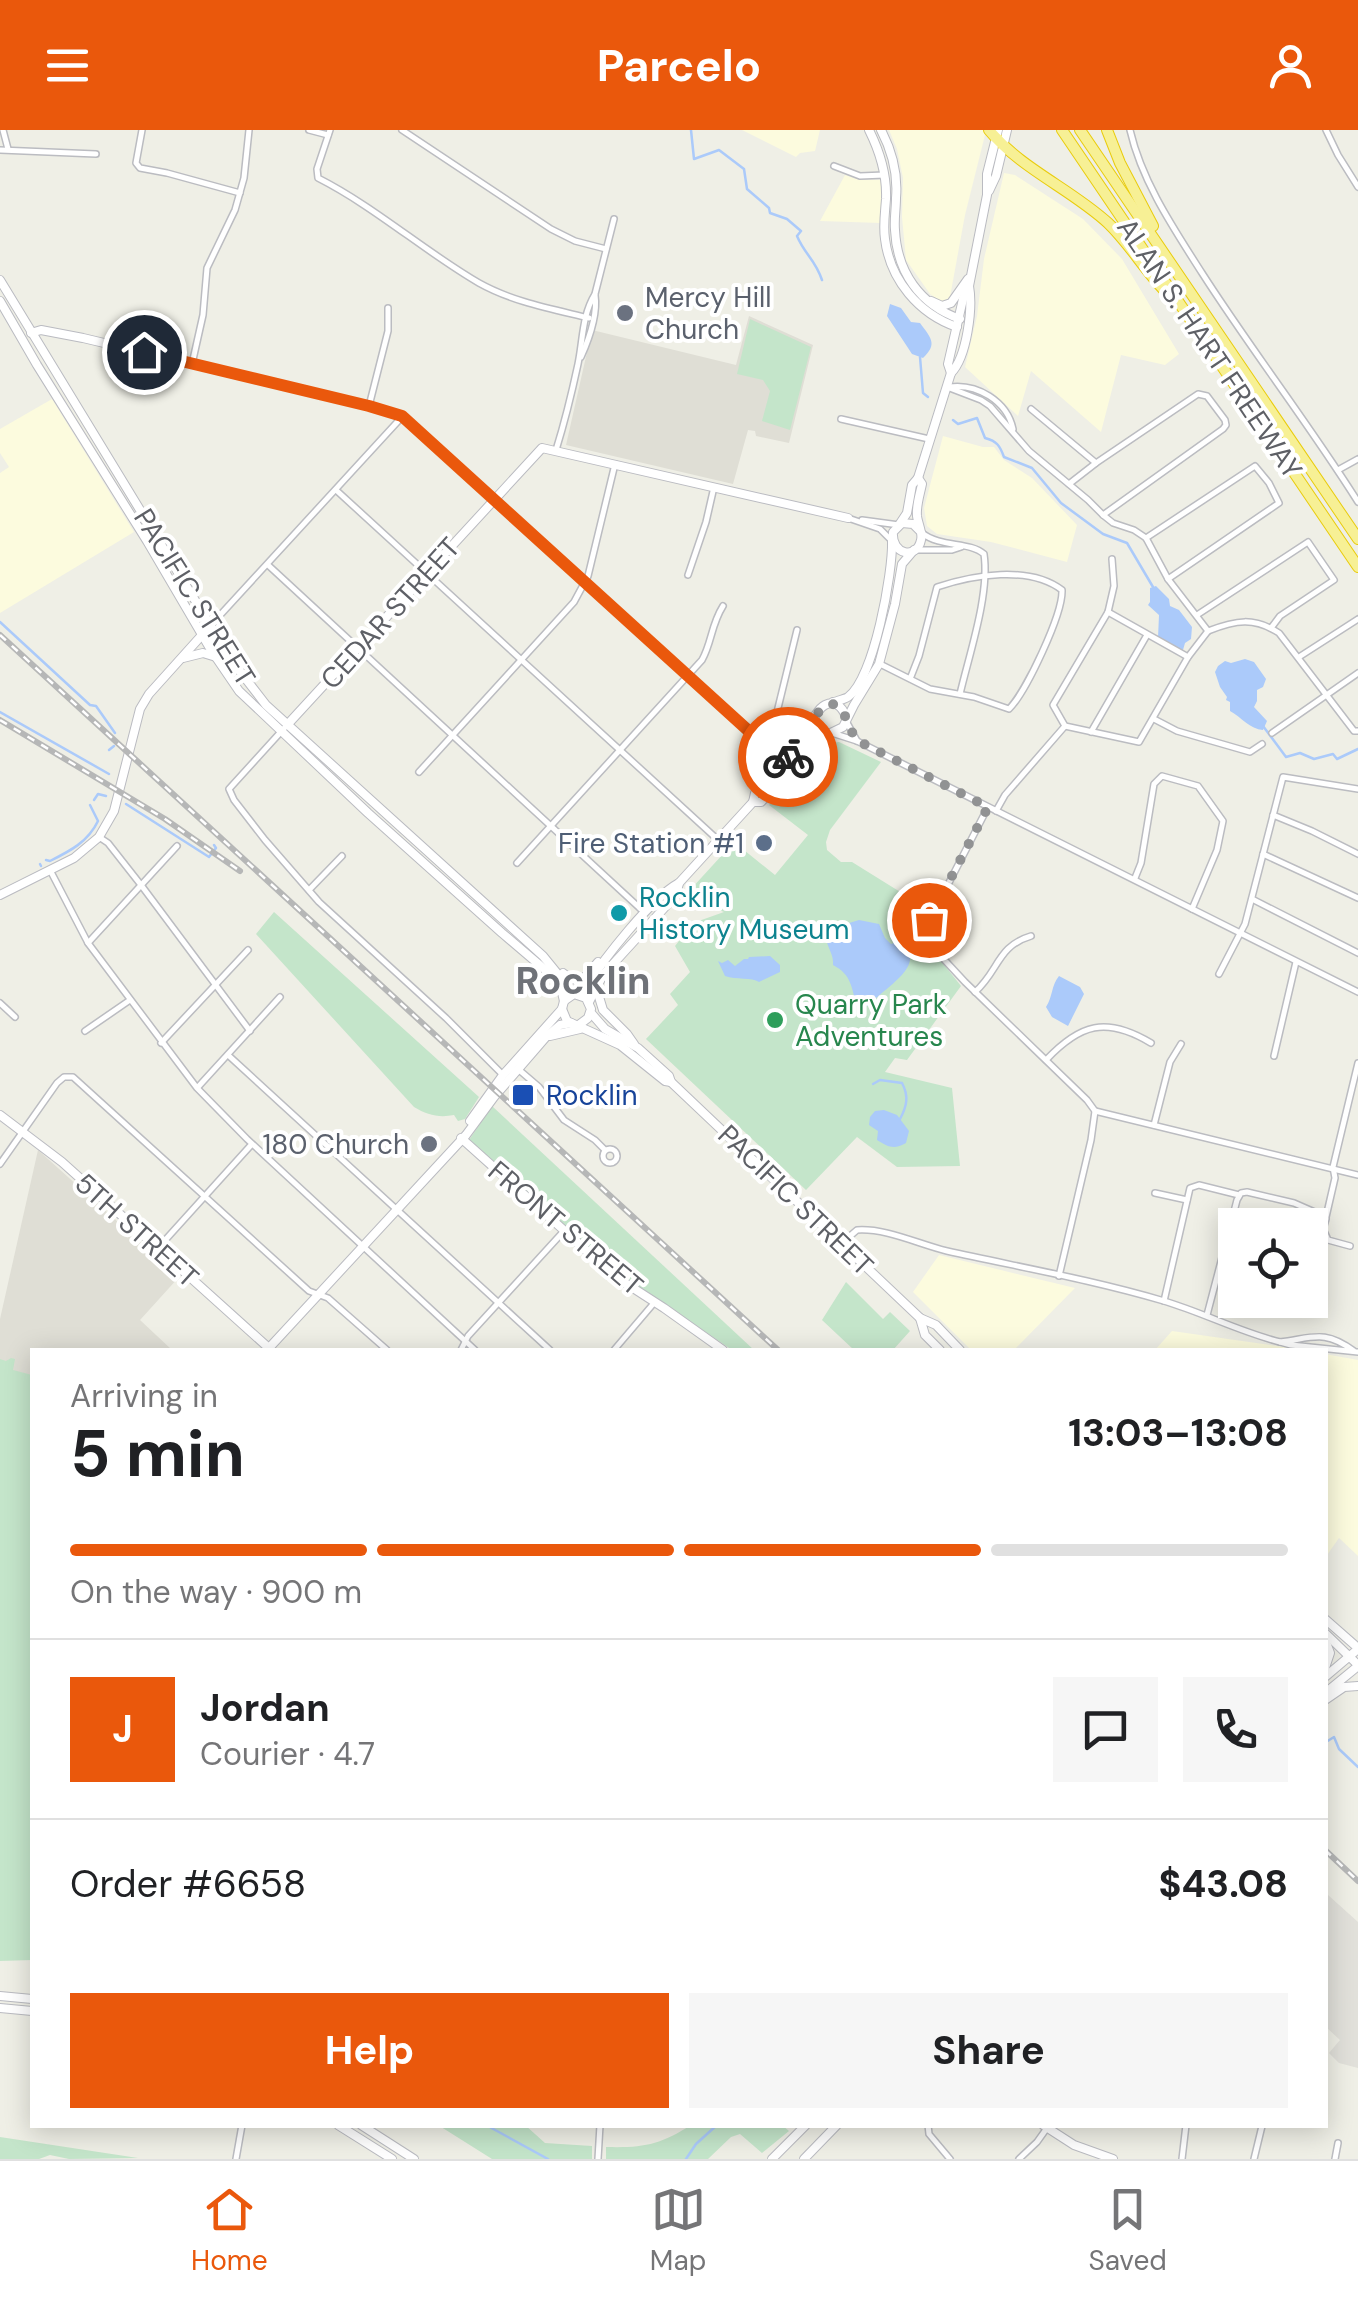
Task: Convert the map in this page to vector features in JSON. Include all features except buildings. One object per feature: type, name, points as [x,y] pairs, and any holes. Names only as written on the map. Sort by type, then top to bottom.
[{"type":"highway","name":"ALAN S. HART FREEWAY","points":[[1062,130],[1358,566]]},
{"type":"highway","name":"ALAN S. HART FREEWAY","points":[[1080,130],[1358,539]]},
{"type":"highway","points":[[1107,130],[1120,163],[1182,279]]},
{"type":"highway","points":[[997,136],[1108,223],[1154,281],[1184,310]]},
{"type":"main road","points":[[869,130],[884,174],[884,236],[894,270],[919,305],[936,318],[962,324]]},
{"type":"main road","points":[[881,130],[895,172],[894,225],[899,254],[913,284],[926,299],[962,324]]},
{"type":"main road","points":[[271,1348],[466,1134],[563,1005],[585,988],[645,913],[668,888],[679,883],[753,802],[755,793],[799,745],[823,706],[852,694],[867,666],[879,626],[893,557],[893,532],[908,513],[912,485],[918,478],[951,373],[948,364],[962,324],[962,299],[987,195],[996,176],[997,136],[1007,130]]},
{"type":"main road","points":[[926,299],[942,306],[951,303],[970,275]]},
{"type":"main road","name":"PACIFIC STREET","points":[[0,280],[54,392],[239,691],[556,979],[563,1005]]},
{"type":"main road","name":"PACIFIC STREET","points":[[0,301],[82,414],[251,688],[543,956],[576,994]]},
{"type":"main road","points":[[27,336],[38,330],[50,331],[402,416],[784,763]]},
{"type":"main road","points":[[54,392],[62,394],[82,414]]},
{"type":"main road","name":"CEDAR STREET","points":[[288,724],[539,450],[556,450]]},
{"type":"main road","points":[[556,450],[848,518]]},
{"type":"main road","points":[[109,460],[113,487]]},
{"type":"main road","points":[[753,802],[761,802],[818,738],[841,729],[880,664],[902,564],[920,544],[917,506],[922,484],[918,478]]},
{"type":"main road","points":[[899,525],[910,523],[921,532]]},
{"type":"main road","points":[[146,541],[170,559]]},
{"type":"main road","points":[[892,541],[900,550],[914,550]]},
{"type":"main road","points":[[885,601],[890,604],[885,649]]},
{"type":"main road","points":[[0,895],[85,850],[100,837],[114,810],[140,709],[211,626]]},
{"type":"main road","points":[[879,626],[880,664]]},
{"type":"main road","points":[[183,658],[203,653],[216,657]]},
{"type":"main road","points":[[829,704],[842,708],[846,720]]},
{"type":"main road","points":[[818,714],[820,727],[832,733]]},
{"type":"main road","points":[[784,763],[810,747]]},
{"type":"main road","points":[[767,796],[767,789],[784,763]]},
{"type":"main road","points":[[546,1038],[580,1025],[590,1013],[589,1002],[603,975],[676,895],[679,883]]},
{"type":"main road","points":[[632,943],[646,919],[645,913]]},
{"type":"main road","points":[[543,956],[568,978],[578,981],[613,950]]},
{"type":"main road","points":[[596,987],[602,1010],[635,1046]]},
{"type":"main road","points":[[576,994],[589,1002]]},
{"type":"main road","points":[[563,1005],[565,1018],[580,1025]]},
{"type":"main road","name":"PACIFIC STREET","points":[[590,1013],[604,1029],[635,1046],[670,1076],[920,1318],[936,1325],[958,1348]]},
{"type":"main road","points":[[461,1138],[502,1075],[560,1026],[580,1025]]},
{"type":"main road","name":"PACIFIC STREET","points":[[580,1025],[620,1045],[672,1082]]},
{"type":"main road","name":"5TH STREET","points":[[0,1115],[54,1156],[269,1348]]},
{"type":"main road","name":"FRONT STREET","points":[[461,1138],[616,1277],[719,1348]]},
{"type":"main road","name":"PACIFIC STREET","points":[[920,1318],[925,1335],[938,1348]]},
{"type":"main road","points":[[1328,1622],[1358,1648],[1328,1674]]},
{"type":"main road","points":[[1328,1638],[1358,1665],[1328,1694]]},
{"type":"main road","points":[[1328,1696],[1358,1686]]},
{"type":"main road","points":[[0,1996],[30,1999]]},
{"type":"main road","points":[[0,2008],[30,2011]]},
{"type":"main road","points":[[343,2128],[392,2159]]},
{"type":"main road","points":[[366,2128],[414,2159]]},
{"type":"main road","points":[[772,2159],[803,2128]]},
{"type":"main road","points":[[804,2159],[834,2128]]},
{"type":"main road","points":[[1048,2128],[1074,2145],[1113,2159]]},
{"type":"street","points":[[3,130],[8,149]]},
{"type":"street","points":[[142,130],[136,163],[140,168],[240,193]]},
{"type":"street","points":[[192,364],[203,315],[207,268],[240,193],[249,130]]},
{"type":"street","points":[[310,130],[329,133],[316,172],[320,179],[480,283],[524,302],[588,318]]},
{"type":"street","points":[[402,130],[551,229],[575,241],[606,249]]},
{"type":"street","points":[[1130,130],[1143,170],[1178,236],[1358,502]]},
{"type":"street","points":[[1326,130],[1358,187]]},
{"type":"street","points":[[0,150],[96,154]]},
{"type":"street","points":[[834,166],[860,176],[895,172]]},
{"type":"street","points":[[579,359],[580,340],[614,220]]},
{"type":"street","points":[[556,450],[587,342],[596,304],[594,294]]},
{"type":"street","points":[[369,406],[388,330],[388,308]]},
{"type":"street","points":[[947,387],[982,400],[1029,452],[1103,515],[1146,538],[1168,579],[1208,631]]},
{"type":"street","points":[[1069,484],[1198,394],[1207,396],[1225,420],[1223,429],[1103,515]]},
{"type":"street","points":[[1031,409],[1096,462]]},
{"type":"street","points":[[211,626],[402,416]]},
{"type":"street","points":[[842,419],[929,439]]},
{"type":"street","points":[[1338,470],[1358,460]]},
{"type":"street","points":[[418,772],[574,602],[586,582],[615,464]]},
{"type":"street","points":[[1146,538],[1255,466],[1280,503],[1168,579]]},
{"type":"street","points":[[688,574],[714,487]]},
{"type":"street","points":[[336,490],[718,840]]},
{"type":"street","points":[[848,518],[899,525]]},
{"type":"street","points":[[848,518],[880,529],[892,541]]},
{"type":"street","points":[[921,532],[934,542],[953,542],[982,551],[986,560],[986,576],[960,694]]},
{"type":"street","points":[[1197,614],[1308,542],[1334,580],[1280,616],[1271,628]]},
{"type":"street","points":[[914,550],[960,547]]},
{"type":"street","points":[[1112,560],[1114,586],[1108,612],[1053,705],[1065,726],[1139,742],[1188,657],[1208,631],[1245,621],[1265,624],[1280,633],[1354,731],[1358,731]]},
{"type":"street","points":[[268,565],[645,913]]},
{"type":"street","points":[[880,664],[910,679],[938,692],[974,697],[1005,709],[1012,707],[1032,674],[1062,600],[1062,590],[1014,574],[937,587],[910,679]]},
{"type":"street","points":[[517,863],[688,676],[706,653],[714,620],[723,606]]},
{"type":"street","points":[[1108,612],[1188,657]]},
{"type":"street","points":[[1299,657],[1358,619]]},
{"type":"street","points":[[768,749],[797,630]]},
{"type":"street","points":[[1091,732],[1147,634]]},
{"type":"street","points":[[1272,733],[1358,672]]},
{"type":"street","points":[[1154,719],[1177,731],[1250,752],[1262,744]]},
{"type":"street","points":[[846,720],[856,740]]},
{"type":"street","name":"CEDAR STREET","points":[[288,724],[229,789],[265,840],[310,890]]},
{"type":"street","points":[[996,811],[1005,795],[1065,726]]},
{"type":"street","points":[[832,733],[856,740],[1358,992]]},
{"type":"street","points":[[1134,879],[1141,862],[1154,784],[1162,776],[1198,786],[1223,821],[1217,850],[1192,909]]},
{"type":"street","points":[[1219,974],[1240,934],[1252,898],[1283,777],[1358,789]]},
{"type":"street","points":[[988,807],[923,933],[975,992],[1096,1111],[1358,1174]]},
{"type":"street","points":[[1273,815],[1358,854]]},
{"type":"street","points":[[100,837],[250,1031]]},
{"type":"street","points":[[88,943],[177,846]]},
{"type":"street","points":[[1263,854],[1358,898]]},
{"type":"street","points":[[342,856],[310,890],[502,1075]]},
{"type":"street","points":[[50,870],[88,943],[197,1088],[252,1144],[474,1348]]},
{"type":"street","points":[[1252,898],[1358,953]]},
{"type":"street","points":[[975,992],[1004,951],[1032,936]]},
{"type":"street","points":[[161,1043],[248,950]]},
{"type":"street","points":[[1274,1056],[1296,962]]},
{"type":"street","points":[[197,1088],[280,998]]},
{"type":"street","points":[[85,1031],[130,1000]]},
{"type":"street","points":[[0,1003],[15,1017]]},
{"type":"street","points":[[1046,1060],[1084,1029],[1119,1030],[1151,1043]]},
{"type":"street","points":[[1154,1125],[1172,1054],[1180,1044]]},
{"type":"street","points":[[228,1055],[548,1348]]},
{"type":"street","points":[[1328,1208],[1335,1178],[1333,1167],[1358,1063]]},
{"type":"street","points":[[515,1066],[539,1086],[569,1124],[605,1150]]},
{"type":"street","points":[[0,1164],[57,1083],[67,1076],[78,1081],[309,1291],[328,1298],[386,1348]]},
{"type":"street","points":[[1059,1276],[1096,1111]]},
{"type":"street","points":[[158,1248],[252,1144]]},
{"type":"street","points":[[1164,1301],[1190,1188],[1195,1184],[1306,1208]]},
{"type":"street","points":[[1155,1193],[1188,1200]]},
{"type":"street","points":[[1207,1315],[1239,1196]]},
{"type":"street","points":[[842,1243],[857,1230],[871,1230],[1164,1301],[1262,1337],[1321,1348]]},
{"type":"street","points":[[462,1348],[468,1336],[563,1232]]},
{"type":"street","points":[[1328,1240],[1350,1246]]},
{"type":"street","points":[[616,1348],[655,1302]]},
{"type":"street","points":[[1280,1342],[1321,1336],[1356,1351]]},
{"type":"street","points":[[1328,1349],[1356,1351]]},
{"type":"street","points":[[236,2159],[241,2128]]},
{"type":"street","points":[[598,2159],[600,2128]]},
{"type":"street","points":[[928,2128],[928,2134],[950,2159]]},
{"type":"street","points":[[1019,2159],[1044,2128]]},
{"type":"street","points":[[1182,2159],[1186,2128]]},
{"type":"street","points":[[1254,2159],[1262,2128]]},
{"type":"street","points":[[1334,2159],[1338,2143]]},
{"type":"shaded area","points":[[742,130],[820,130],[815,151],[796,157]]},
{"type":"shaded area","points":[[889,130],[984,130],[950,297],[945,301],[930,294],[906,260],[903,178]]},
{"type":"shaded area","points":[[1004,173],[1015,175],[1083,219],[1122,259],[1179,354],[1165,365],[1121,355],[1101,432],[1031,371],[1018,416],[965,367]]},
{"type":"shaded area","points":[[845,175],[859,180],[882,180],[881,223],[820,221]]},
{"type":"shaded area","points":[[749,316],[813,345],[789,443],[756,436],[755,431],[748,430],[733,484],[566,445],[592,330],[736,365]]},
{"type":"shaded area","points":[[750,319],[811,347],[790,430],[762,421],[770,391],[763,380],[737,374]]},
{"type":"shaded area","points":[[52,399],[134,532],[0,613],[0,473],[9,467],[0,453],[0,429]]},
{"type":"shaded area","points":[[943,436],[994,447],[1004,460],[1032,478],[1077,525],[1067,562],[991,542],[937,534],[927,526],[924,508]]},
{"type":"shaded area","points":[[839,742],[881,762],[830,830],[827,850],[841,862],[852,862],[926,908],[922,937],[961,986],[907,1060],[895,1058],[885,1072],[952,1088],[960,1166],[897,1167],[857,1137],[806,1190],[646,1039],[678,1005],[670,994],[690,972],[675,946],[693,923],[724,912],[708,905],[691,889],[734,842],[775,875],[808,835],[769,805],[831,743]]},
{"type":"shaded area","points":[[274,912],[479,1097],[465,1119],[458,1121],[454,1115],[433,1115],[414,1107],[256,934]]},
{"type":"shaded area","points":[[492,1106],[752,1348],[729,1348],[603,1262],[469,1140]]},
{"type":"shaded area","points":[[38,1150],[179,1277],[140,1320],[170,1348],[30,1348],[30,1510],[0,1545],[0,1319]]},
{"type":"shaded area","points":[[939,1255],[1075,1288],[1016,1348],[969,1348],[913,1292]]},
{"type":"shaded area","points":[[846,1282],[883,1319],[890,1312],[910,1331],[895,1348],[852,1348],[822,1320]]},
{"type":"shaded area","points":[[1172,1331],[1291,1348],[1157,1348]]},
{"type":"shaded area","points":[[1328,1355],[1358,1360],[1358,1556],[1339,1538],[1328,1554]]},
{"type":"shaded area","points":[[0,1359],[15,1359],[13,1370],[30,1374],[30,1960],[0,1961]]},
{"type":"shaded area","points":[[1328,1895],[1358,1922],[1358,2068],[1339,2063],[1329,2053],[1340,2040],[1328,2029]]},
{"type":"shaded area","points":[[443,2128],[528,2128],[545,2143],[592,2146],[592,2159],[492,2159]]},
{"type":"shaded area","points":[[686,2128],[789,2131],[762,2153],[740,2134],[731,2137],[708,2159],[606,2159],[606,2147],[651,2144]]},
{"type":"shaded area","points":[[0,2137],[138,2158],[69,2159],[50,2155],[39,2159],[0,2159]]},
{"type":"water","points":[[890,304],[901,308],[911,322],[920,323],[927,333],[932,345],[923,358],[912,354],[887,316]]},
{"type":"water","points":[[1156,586],[1192,627],[1191,639],[1183,650],[1158,638],[1159,615],[1148,605],[1150,588]]},
{"type":"water","points":[[1225,661],[1254,662],[1266,679],[1257,690],[1254,707],[1267,721],[1263,730],[1230,711],[1230,702],[1215,672]]},
{"type":"water","points":[[859,920],[879,924],[885,938],[907,950],[910,958],[902,975],[869,1006],[857,1006],[847,977],[833,965],[826,937],[833,928]]},
{"type":"water","points":[[770,956],[780,965],[780,972],[759,982],[725,976],[718,961],[728,960],[735,966],[749,957]]},
{"type":"water","points":[[1059,976],[1080,987],[1084,994],[1068,1026],[1052,1017],[1046,1007]]},
{"type":"water","points":[[875,1111],[897,1115],[909,1131],[906,1143],[891,1147],[877,1140],[878,1131],[869,1125],[870,1117]]},
{"type":"waterway","points":[[691,130],[694,159],[719,150],[744,169],[747,189],[770,213],[787,219],[801,231],[797,236],[822,280]]},
{"type":"waterway","points":[[920,357],[923,393],[928,397]]},
{"type":"waterway","points":[[953,420],[958,424],[977,418],[985,438],[998,444],[1004,457],[1032,468],[1061,503],[1103,534],[1127,543],[1153,587]]},
{"type":"waterway","points":[[0,622],[90,705],[96,706],[115,733]]},
{"type":"waterway","points":[[0,712],[109,774]]},
{"type":"waterway","points":[[1263,726],[1286,757],[1300,753],[1314,759],[1333,754],[1337,759],[1358,749]]},
{"type":"waterway","points":[[109,750],[114,746]]},
{"type":"waterway","points":[[94,800],[98,794],[106,796]]},
{"type":"waterway","points":[[126,804],[209,857],[214,845]]},
{"type":"waterway","points":[[46,860],[65,853],[89,835],[98,821],[90,805]]},
{"type":"waterway","points":[[873,1084],[880,1080],[902,1083],[906,1101],[900,1119]]},
{"type":"waterway","points":[[1328,1741],[1334,1737],[1339,1749],[1358,1767]]},
{"type":"waterway","points":[[491,2128],[548,2159]]},
{"type":"waterway","points":[[686,2159],[714,2128]]},
{"type":"railway","points":[[0,635],[776,1348]]},
{"type":"railway","points":[[0,720],[165,819],[240,871]]},
{"type":"railway","points":[[1328,1853],[1358,1881]]},
{"type":"way so far","points":[[788,757],[821,708],[838,705],[856,740],[988,807],[929,920]]},
{"type":"place","name":"Mercy Hill Church","points":[[625,313]]},
{"type":"place","name":"Fire Station #1","points":[[764,843]]},
{"type":"place","name":"Rocklin History Museum","points":[[619,913]]},
{"type":"place","name":"Quarry Park Adventures","points":[[775,1020]]},
{"type":"place","name":"Rocklin","points":[[523,1095]]},
{"type":"place","name":"180 Church","points":[[429,1144]]},
{"type":"district","name":"Rocklin","points":[[583,981]]},
{"type":"route","points":[[144,352],[402,416],[784,763],[788,757]]}]
